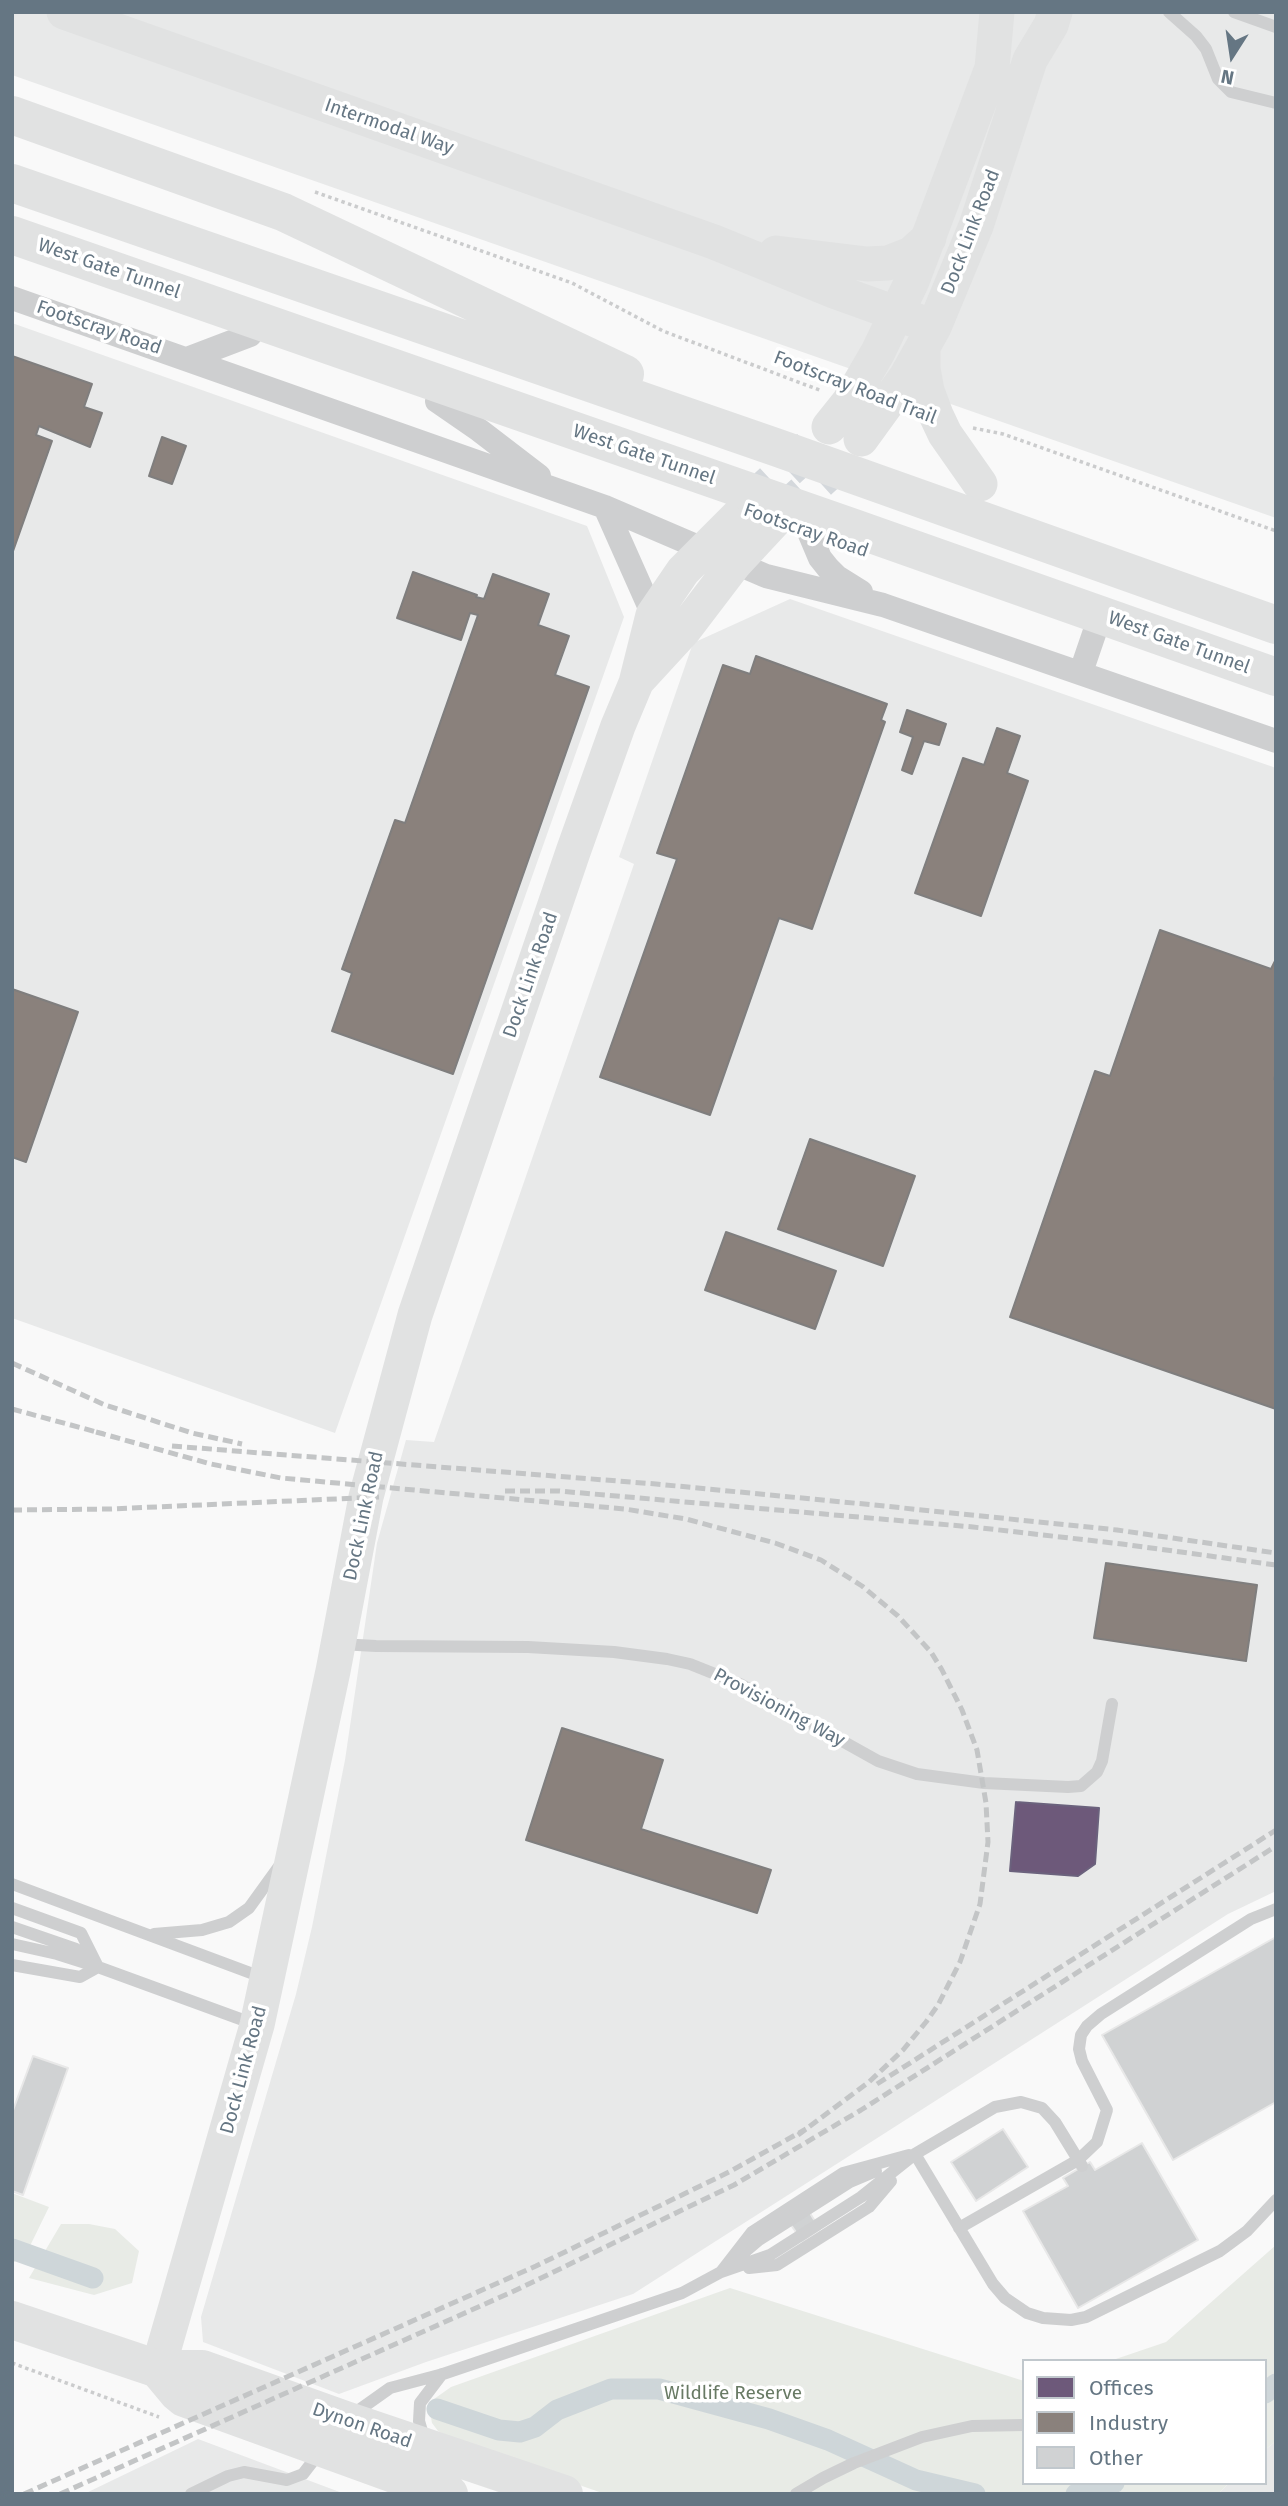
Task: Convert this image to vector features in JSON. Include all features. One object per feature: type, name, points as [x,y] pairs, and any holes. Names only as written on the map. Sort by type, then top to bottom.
[{"type":"main road","points":[[12,115],[294,217],[778,448]]},
{"type":"main road","points":[[12,183],[778,448],[1276,625]]},
{"type":"main road","name":"West Gate Tunnel","points":[[12,235],[1276,677]]},
{"type":"main road","name":"Footscray Road","points":[[12,251],[1276,696]]},
{"type":"main road","points":[[12,2320],[158,2369]]},
{"type":"main road","name":"Dynon Road","points":[[158,2369],[184,2398],[334,2435],[428,2448],[564,2494]]},
{"type":"main road","name":"Dynon Road","points":[[334,2435],[449,2494]]},
{"type":"street","name":"Intermodal Way","points":[[64,12],[714,242],[897,314],[929,337]]},
{"type":"street","name":"Dock Link Road","points":[[846,422],[929,238],[992,68],[997,12]]},
{"type":"street","name":"Dock Link Road","points":[[846,422],[900,386],[929,337],[976,226],[1030,60],[1051,25],[1055,12]]},
{"type":"street","name":"Intermodal Way","points":[[714,242],[801,258],[867,264],[902,259],[923,246],[929,238]]},
{"type":"street","name":"Footscray Road","points":[[12,298],[605,507],[766,576],[883,605],[1276,741]]},
{"type":"street","name":"Footscray Road","points":[[187,359],[250,335]]},
{"type":"street","points":[[929,337],[923,369],[927,391],[946,433],[980,484]]},
{"type":"street","name":"Footscray Road","points":[[437,401],[562,492]]},
{"type":"street","points":[[605,507],[653,615]]},
{"type":"street","name":"Dock Link Road","points":[[158,2369],[257,2025],[298,1841],[374,1462],[415,1315],[578,839],[636,682],[653,615],[703,549],[776,519]]},
{"type":"street","name":"Dock Link Road","points":[[636,682],[684,630],[734,563],[776,519]]},
{"type":"street","points":[[776,519],[837,577],[883,605]]},
{"type":"street","points":[[1081,672],[1095,632]]},
{"type":"lane","points":[[1169,12],[1196,36],[1206,49],[1218,79],[1231,92],[1276,103]]},
{"type":"lane","points":[[1234,12],[1276,27]]},
{"type":"lane","name":"Provisioning Way","points":[[339,1643],[376,1646],[528,1647],[614,1652],[667,1659],[690,1664],[740,1684],[878,1761],[917,1774],[984,1783],[1082,1786],[1097,1772],[1102,1761],[1112,1704]]},
{"type":"lane","points":[[150,1934],[202,1930],[229,1922],[249,1908],[298,1841]]},
{"type":"lane","points":[[12,1884],[267,1980]]},
{"type":"lane","points":[[12,1909],[81,1933],[98,1967]]},
{"type":"lane","points":[[960,2228],[1078,2160],[1097,2142],[1107,2110],[1082,2061],[1079,2049],[1087,2026],[1101,2014],[1251,1919],[1276,1909]]},
{"type":"lane","points":[[12,1927],[76,1949],[98,1967]]},
{"type":"lane","points":[[12,1944],[98,1967],[257,2025]]},
{"type":"lane","points":[[12,1965],[80,1977],[98,1967]]},
{"type":"lane","points":[[191,2494],[228,2476],[244,2472],[287,2480],[303,2474],[334,2435],[387,2389],[443,2374],[682,2292],[721,2272],[770,2255],[861,2197],[915,2154],[995,2107],[1013,2102],[1029,2103],[1042,2108],[1055,2122],[1082,2166]]},
{"type":"lane","points":[[915,2154],[1004,2298],[1027,2313],[1043,2318],[1071,2320],[1086,2317],[1220,2251],[1247,2231],[1276,2200]]},
{"type":"lane","points":[[721,2272],[759,2240],[850,2182],[915,2154]]},
{"type":"lane","points":[[721,2272],[752,2232],[844,2173],[915,2154]]},
{"type":"lane","points":[[721,2272],[777,2265],[869,2207],[915,2154]]},
{"type":"lane","points":[[428,2448],[418,2412],[422,2399],[443,2374]]},
{"type":"lane","points":[[796,2494],[823,2477],[922,2437],[972,2426],[1022,2425]]},
{"type":"path","name":"Footscray Road Trail","points":[[589,292],[630,316],[663,331],[790,378],[846,422]]},
{"type":"path","name":"Footscray Road Trail","points":[[946,433],[974,428],[992,431],[1276,531]]},
{"type":"shaded area","points":[[12,12],[1276,12],[1276,518],[12,75]]},
{"type":"shaded area","points":[[12,323],[587,526],[624,617],[335,1433],[12,1318]]},
{"type":"shaded area","points":[[790,599],[1276,768],[1276,1891],[1228,1914],[633,2294],[426,2362],[339,2394],[203,2342],[201,2317],[296,1994],[312,1927],[345,1760],[377,1543],[406,1440],[434,1442],[634,864],[619,857],[693,643]]},
{"type":"shaded area","points":[[198,2439],[345,2494],[84,2494]]},
{"type":"shaded area","points":[[1276,2441],[1276,2494],[1218,2494],[1227,2485],[1267,2485],[1267,2448]]},
{"type":"green space","points":[[12,2193],[49,2207],[28,2250],[12,2264]]},
{"type":"green space","points":[[61,2224],[89,2224],[115,2229],[139,2251],[132,2283],[94,2295],[29,2278]]},
{"type":"green space","points":[[1276,2245],[1276,2441],[1267,2448],[1267,2359],[1116,2359],[1166,2342]]},
{"type":"green space","name":"Wildlife Reserve","points":[[730,2288],[1022,2380],[1022,2485],[1227,2485],[1218,2494],[605,2494],[462,2444],[438,2431],[432,2423],[430,2412],[434,2399],[451,2387]]},
{"type":"building: Offices","points":[[1016,1802],[1099,1808],[1095,1864],[1078,1876],[1010,1871]]},
{"type":"building: Industry","points":[[12,356],[92,384],[84,407],[102,413],[90,447],[39,426],[36,435],[52,441],[12,554]]},
{"type":"building: Industry","points":[[162,437],[186,446],[172,484],[149,476]]},
{"type":"building: Industry","points":[[413,572],[484,599],[493,574],[549,594],[538,625],[569,636],[555,675],[589,687],[453,1074],[332,1031],[352,973],[342,969],[395,820],[405,823],[478,615],[470,613],[461,640],[397,618]]},
{"type":"building: Industry","points":[[756,656],[887,704],[881,720],[885,722],[812,929],[779,918],[710,1115],[600,1077],[677,859],[657,853],[723,665],[750,674]]},
{"type":"building: Industry","points":[[907,710],[946,724],[939,745],[924,741],[912,774],[902,770],[913,737],[900,732]]},
{"type":"building: Industry","points":[[997,728],[1020,736],[1007,773],[1028,781],[981,916],[915,893],[963,758],[984,765]]},
{"type":"building: Industry","points":[[1160,930],[1271,969],[1276,959],[1276,1409],[1010,1317],[1095,1071],[1110,1076]]},
{"type":"building: Industry","points":[[12,989],[78,1012],[26,1162],[12,1157]]},
{"type":"building: Industry","points":[[810,1139],[915,1176],[883,1266],[778,1229]]},
{"type":"building: Industry","points":[[726,1232],[836,1271],[815,1329],[705,1290]]},
{"type":"building: Industry","points":[[1106,1563],[1257,1585],[1246,1661],[1094,1638]]},
{"type":"building: Industry","points":[[562,1728],[663,1760],[641,1829],[771,1870],[757,1913],[526,1840]]},
{"type":"building: Other","points":[[1276,1937],[1276,2102],[1173,2160],[1102,2035]]},
{"type":"building: Other","points":[[33,2056],[68,2068],[23,2195],[12,2191],[12,2113]]},
{"type":"building: Other","points":[[1003,2129],[1028,2167],[976,2201],[951,2162]]},
{"type":"building: Other","points":[[1142,2143],[1198,2240],[1078,2308],[1023,2211],[1068,2186],[1063,2178],[1090,2162],[1095,2170]]},
{"type":"building: Other","points":[[806,2207],[820,2229],[802,2241],[787,2219]]},
{"type":"waterway","points":[[12,2249],[93,2278]]},
{"type":"waterway","points":[[1267,2391],[1276,2384]]},
{"type":"waterway","points":[[437,2409],[499,2430],[520,2432],[535,2427],[557,2410],[611,2389],[659,2389],[769,2419],[828,2440],[916,2480],[975,2494]]},
{"type":"waterway","points":[[1076,2494],[1107,2485]]},
{"type":"tunnel","points":[[745,508],[810,448]]},
{"type":"tunnel","points":[[776,519],[841,460]]},
{"type":"railway","points":[[12,1363],[105,1405],[192,1433],[242,1444]]},
{"type":"railway","points":[[12,1409],[104,1434]]},
{"type":"railway","points":[[96,1432],[211,1464],[281,1478],[625,1509],[686,1519],[775,1543],[821,1560],[862,1586],[898,1616],[931,1652],[942,1670],[962,1710],[977,1750],[986,1803],[988,1842],[980,1904],[960,1962],[926,2022],[903,2050],[869,2082],[798,2135]]},
{"type":"railway","points":[[172,1446],[656,1484],[874,1505],[1117,1530],[1276,1553]]},
{"type":"railway","points":[[505,1491],[559,1491],[973,1527],[1276,1565]]},
{"type":"railway","points":[[12,1510],[110,1509],[379,1497]]},
{"type":"railway","points":[[877,2084],[1276,1830]]},
{"type":"railway","points":[[60,2494],[514,2291],[734,2185],[861,2110],[1276,1846]]},
{"type":"railway","points":[[24,2494],[536,2266],[729,2172],[806,2129]]}]
